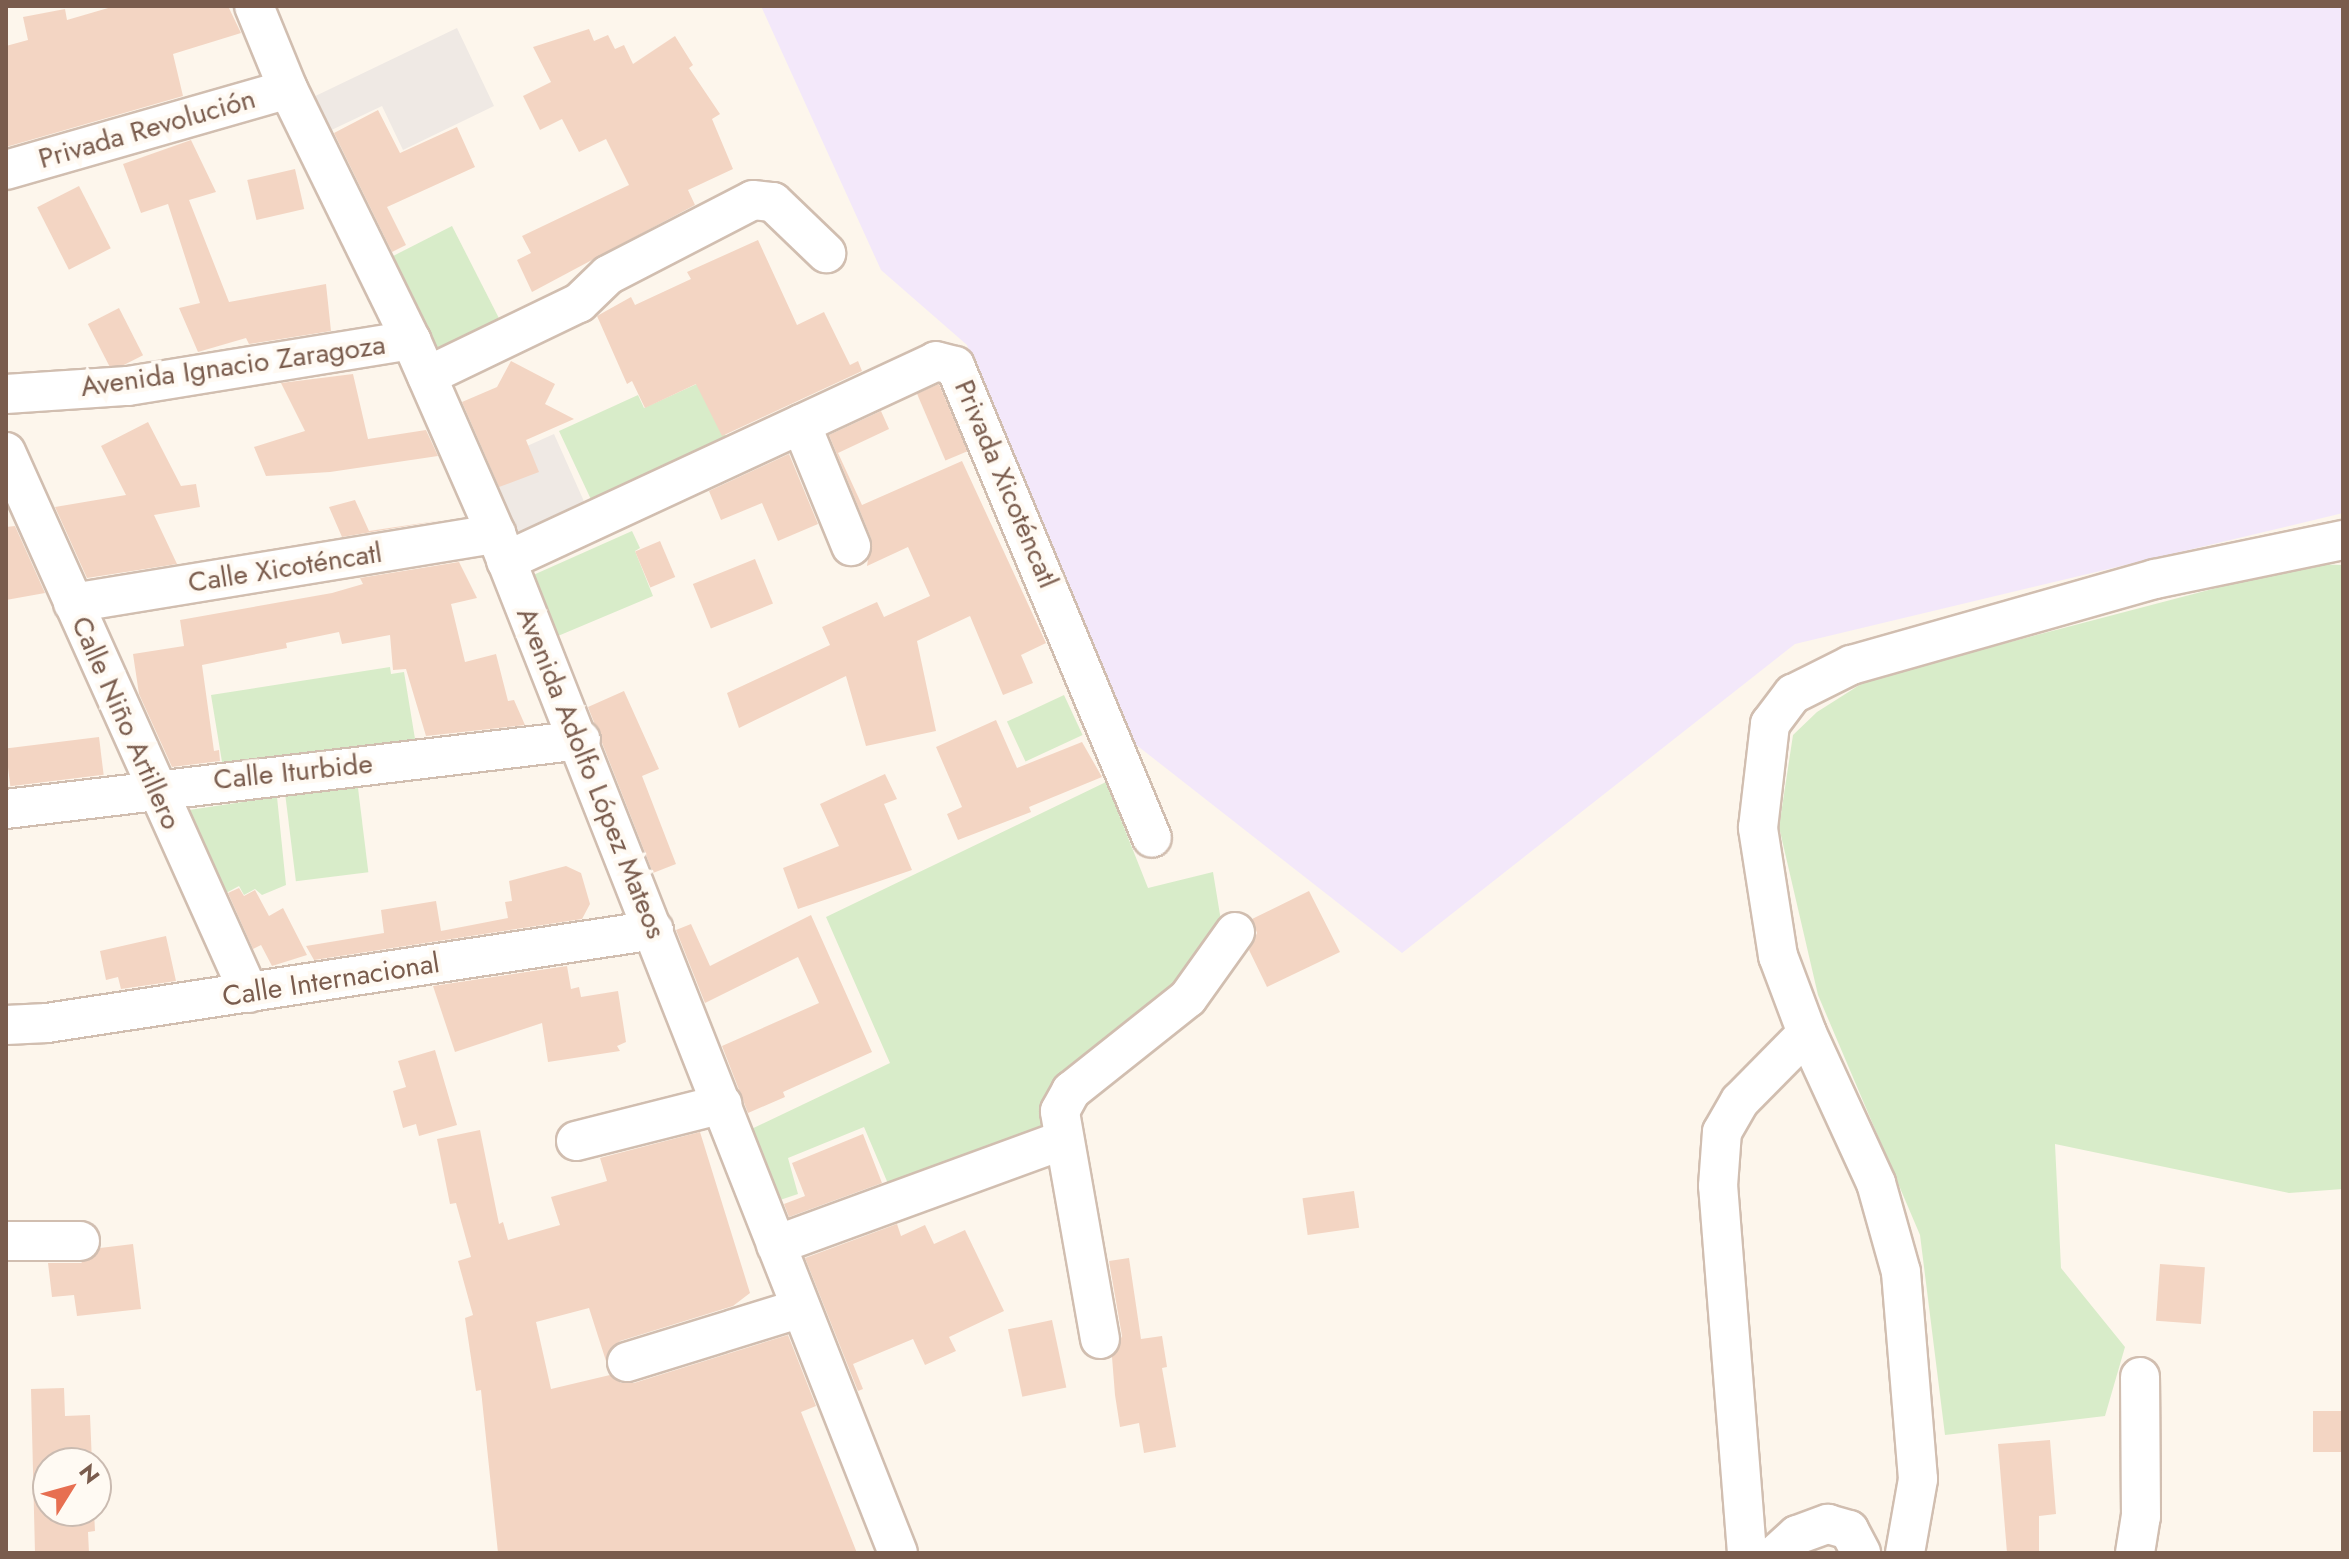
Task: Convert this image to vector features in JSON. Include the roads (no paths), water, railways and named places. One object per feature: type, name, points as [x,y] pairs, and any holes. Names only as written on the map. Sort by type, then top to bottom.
[{"type":"street","name":"Avenida Adolfo López Mateos","points":[[254,6],[288,89],[411,340],[581,740],[898,1553]]},
{"type":"street","name":"Privada Revolución","points":[[6,170],[288,89]]},
{"type":"street","points":[[427,376],[579,303],[608,275],[753,200],[773,202],[826,253]]},
{"type":"street","name":"Avenida Ignacio Zaragoza","points":[[6,394],[128,386],[411,340]]},
{"type":"street","name":"Privada Xicoténcatl","points":[[501,548],[801,424],[936,361],[955,366],[1152,838]]},
{"type":"street","points":[[801,424],[851,546]]},
{"type":"street","name":"Calle Niño Artillero","points":[[6,452],[152,788],[249,993]]},
{"type":"street","points":[[1905,1553],[1918,1479],[1901,1272],[1876,1183],[1807,1033],[1778,956],[1758,828],[1770,724],[1793,694],[1851,665],[2155,579],[2343,540]]},
{"type":"street","name":"Calle Xicoténcatl","points":[[73,603],[501,548]]},
{"type":"street","name":"Calle Iturbide","points":[[6,809],[152,788],[581,740]]},
{"type":"street","name":"Calle Internacional","points":[[6,1025],[249,993],[654,930]]},
{"type":"street","points":[[1100,1339],[1060,1111],[1071,1091],[1188,998],[1235,932]]},
{"type":"street","points":[[1747,1553],[1718,1186],[1722,1132],[1740,1101],[1807,1033]]},
{"type":"street","points":[[576,1141],[722,1104]]},
{"type":"street","points":[[776,1245],[1063,1140]]},
{"type":"street","points":[[6,1241],[80,1241]]},
{"type":"street","points":[[627,1362],[801,1308]]},
{"type":"street","points":[[2135,1553],[2141,1517],[2140,1377]]},
{"type":"street","points":[[1777,1553],[1797,1535],[1828,1524],[1849,1530],[1861,1553]]}]
